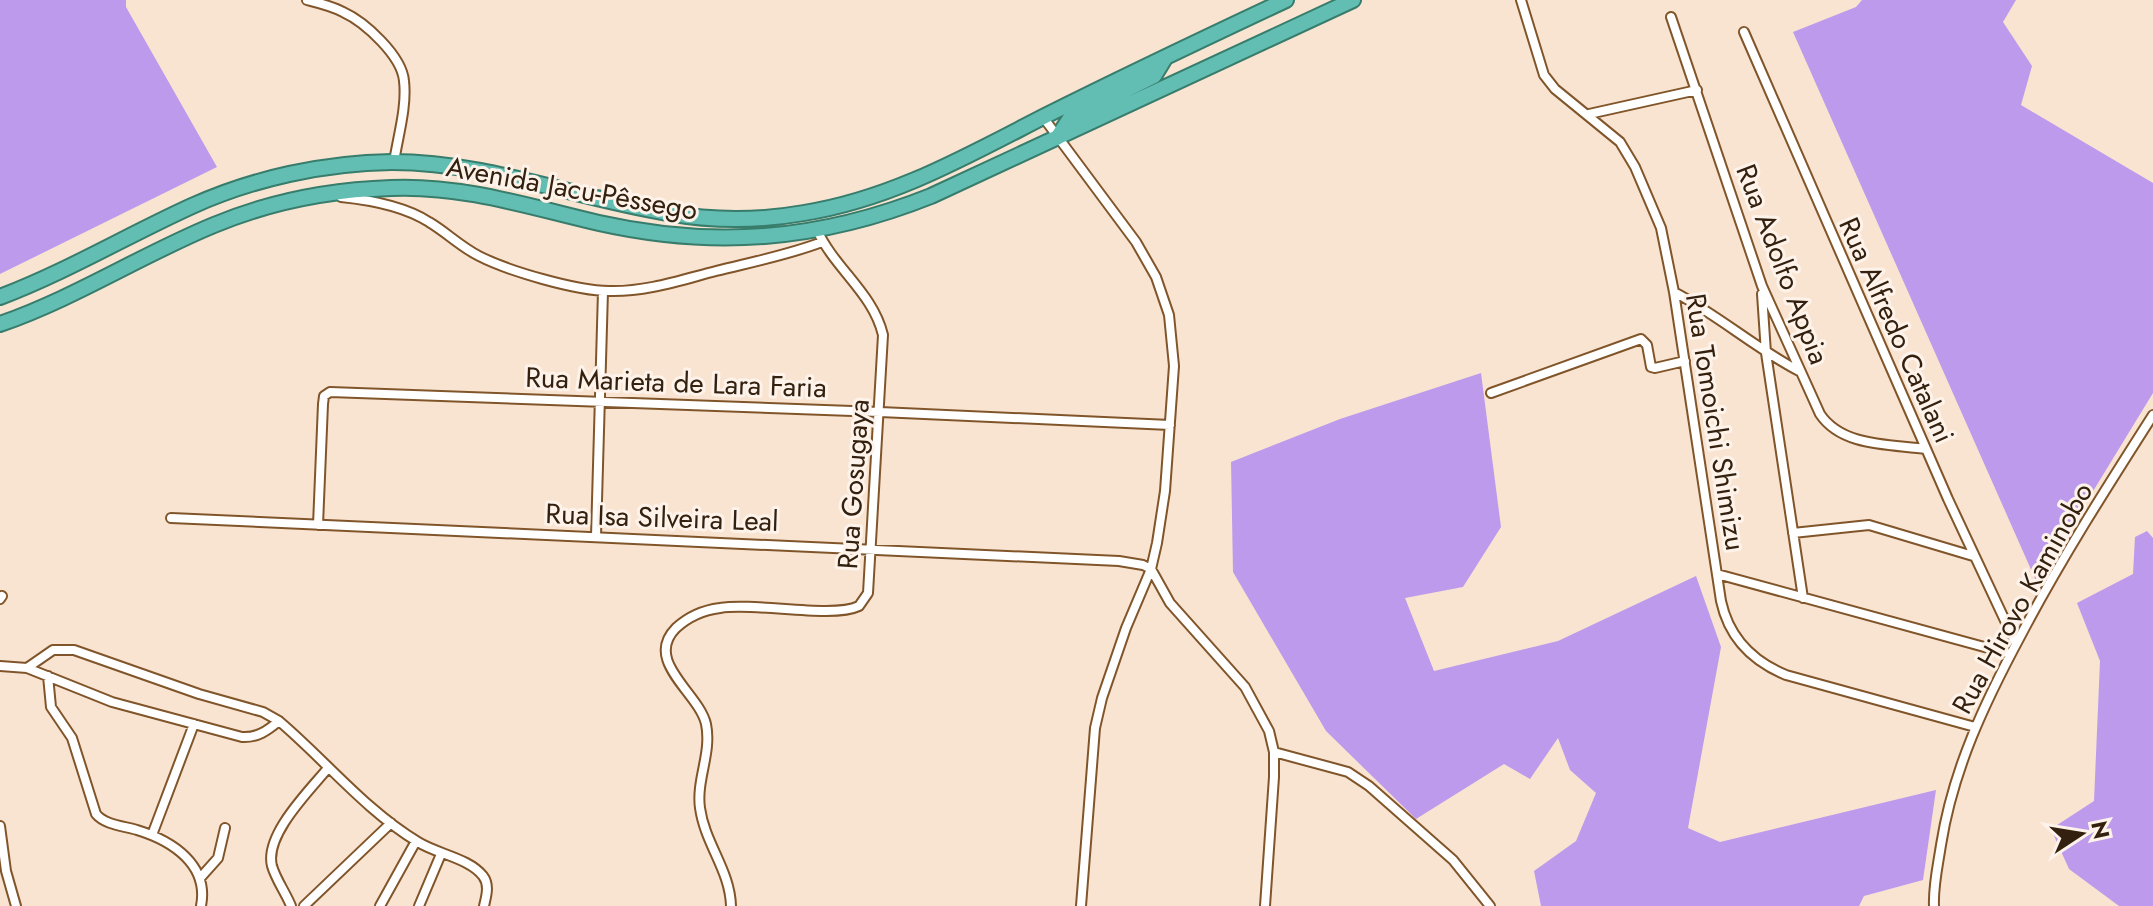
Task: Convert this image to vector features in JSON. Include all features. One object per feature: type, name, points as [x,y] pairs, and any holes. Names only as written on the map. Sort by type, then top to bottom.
[{"type":"highway","name":"Avenida Jacu-Pêssego","points":[[0,297],[60,271],[194,204],[236,189],[316,169],[394,162],[478,170],[669,214],[759,219],[808,213],[893,190],[975,154],[1043,117],[1286,0]]},
{"type":"highway","name":"Avenida Jacu-Pêssego","points":[[0,324],[75,295],[217,223],[321,195],[394,188],[467,192],[612,225],[703,238],[820,236],[956,185],[1353,0]]},
{"type":"highway","points":[[1057,138],[1070,118],[1154,76],[1165,58]]},
{"type":"highway","points":[[956,185],[973,168],[1036,139],[1036,129],[1020,129]]},
{"type":"street","points":[[307,0],[351,15],[388,49],[401,66],[405,84],[404,103],[394,162]]},
{"type":"street","name":"Rua Tomoichi Shimizu","points":[[1521,0],[1544,75],[1555,89],[1620,142],[1635,167],[1662,234],[1674,292],[1723,610],[1733,633],[1752,656],[1769,668],[1975,727]]},
{"type":"street","name":"Rua Adolfo Appia","points":[[1671,17],[1762,286],[1820,414],[1834,431],[1854,439],[1926,449]]},
{"type":"street","name":"Rua Alfredo Catalani","points":[[1744,32],[1973,556],[2016,644]]},
{"type":"street","points":[[1589,114],[1697,90]]},
{"type":"street","points":[[1043,117],[1136,242],[1156,277],[1169,315],[1174,366],[1165,491],[1151,569],[1102,698],[1092,760],[1081,906]]},
{"type":"street","points":[[321,195],[404,210],[499,265],[603,291],[665,285],[786,255],[820,236]]},
{"type":"street","name":"Rua Gosugaya","points":[[731,906],[730,887],[708,840],[700,806],[708,750],[706,725],[699,706],[668,664],[667,643],[671,634],[685,621],[707,610],[722,607],[843,610],[859,606],[868,593],[884,355],[880,323],[870,302],[820,236]]},
{"type":"street","points":[[1762,286],[1766,353],[1803,598]]},
{"type":"street","points":[[596,536],[603,291]]},
{"type":"street","points":[[1674,292],[1704,309],[1766,353],[1799,371]]},
{"type":"street","points":[[1491,393],[1641,339],[1647,345],[1651,367],[1685,361]]},
{"type":"street","name":"Rua Marieta de Lara Faria","points":[[318,525],[324,396],[333,392],[1170,425]]},
{"type":"street","name":"Rua Hirovo Kaminobo","points":[[1934,906],[1944,824],[1953,785],[1975,727],[2058,565],[2153,415]]},
{"type":"street","name":"Rua Isa Silveira Leal","points":[[171,518],[872,548],[1119,561],[1151,569]]},
{"type":"street","points":[[1793,533],[1869,525],[1973,556]]},
{"type":"street","points":[[1151,569],[1170,603],[1245,687],[1269,731],[1274,752],[1274,777],[1265,906]]},
{"type":"street","points":[[1717,574],[2010,654]]},
{"type":"street","points":[[27,668],[53,650],[74,650],[199,694],[263,712],[279,721],[391,823],[416,841],[476,870],[486,882],[484,906]]},
{"type":"street","points":[[0,666],[27,668],[122,705],[252,737],[279,721]]},
{"type":"street","points":[[48,676],[51,707],[72,738],[92,806],[102,820],[152,835],[181,853],[201,877],[201,906]]},
{"type":"street","points":[[152,835],[194,724]]},
{"type":"street","points":[[1274,752],[1348,772],[1369,786],[1453,860],[1490,906]]},
{"type":"street","points":[[291,906],[272,867],[272,851],[289,815],[328,768]]},
{"type":"street","points":[[304,906],[391,823]]},
{"type":"street","points":[[0,826],[6,871],[16,906]]},
{"type":"street","points":[[201,877],[218,858],[225,828]]},
{"type":"street","points":[[380,906],[416,841]]},
{"type":"street","points":[[419,906],[441,854]]},
{"type":"shaded area","points":[[0,0],[126,0],[126,7],[217,167],[0,274]]},
{"type":"shaded area","points":[[1862,0],[2016,0],[2003,22],[2032,66],[2021,105],[2153,183],[2153,393],[2037,583],[1793,32],[1856,7]]},
{"type":"shaded area","points":[[1481,373],[1501,527],[1463,587],[1405,598],[1434,671],[1558,641],[1696,576],[1721,647],[1688,828],[1720,842],[1936,790],[1923,880],[1864,896],[1859,906],[1541,906],[1534,871],[1576,841],[1596,793],[1570,770],[1558,738],[1530,779],[1504,764],[1416,819],[1326,731],[1233,572],[1231,462],[1340,419]]},
{"type":"shaded area","points":[[2147,531],[2153,538],[2153,906],[2119,906],[2069,869],[2051,829],[2094,801],[2100,661],[2077,603],[2133,574],[2135,537]]}]
